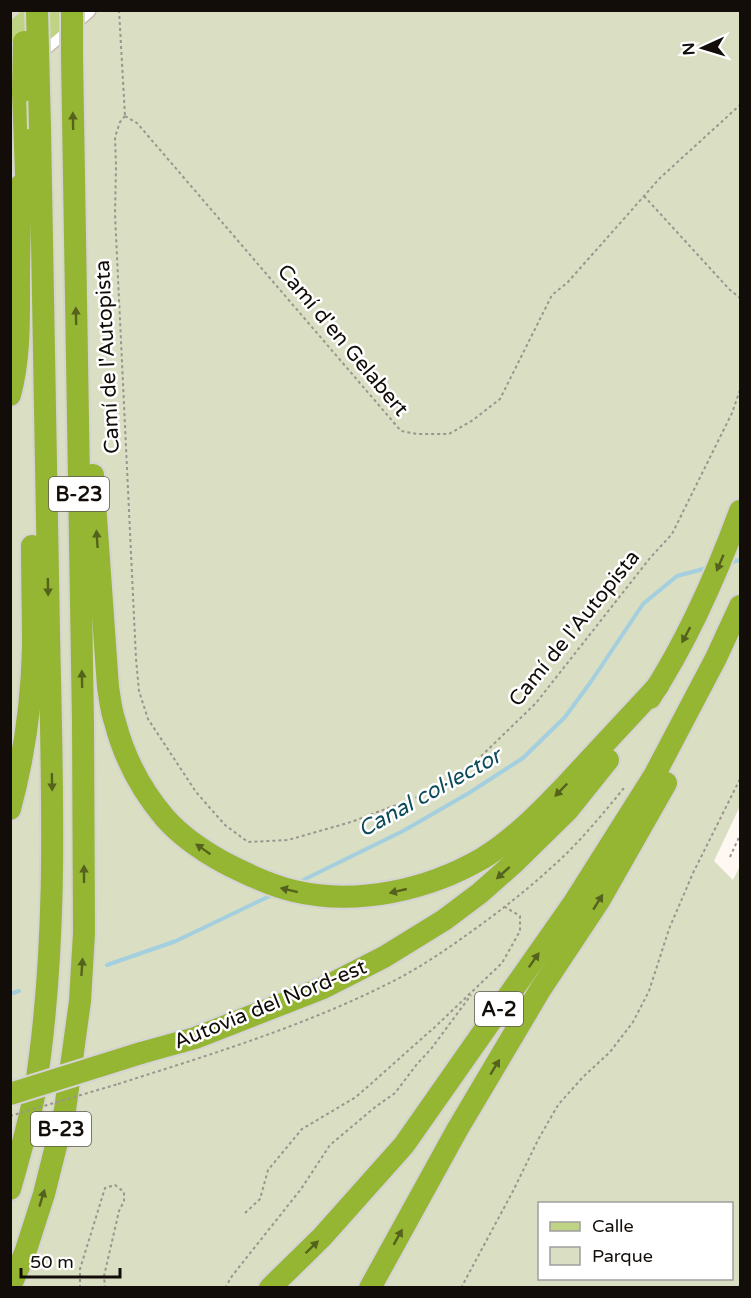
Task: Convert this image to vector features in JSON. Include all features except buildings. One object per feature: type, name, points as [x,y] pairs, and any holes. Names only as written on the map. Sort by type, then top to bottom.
[{"type":"highway","points":[[10,809],[20,769],[26,729],[33,646],[28,234],[32,132],[17,84],[25,10]]},
{"type":"highway","name":"B-23","points":[[10,1189],[34,1093],[46,1006],[50,938],[52,815],[32,132],[38,10]]},
{"type":"highway","name":"B-23","points":[[10,1287],[25,1253],[44,1194],[68,1099],[80,1001],[84,933],[70,10]]},
{"type":"highway","points":[[10,395],[15,379],[19,338],[19,235],[32,132]]},
{"type":"highway","points":[[76,349],[92,463],[108,687],[114,720],[134,772],[166,820],[180,833],[212,855],[254,878],[296,892],[326,896],[373,895],[405,889],[439,878],[482,858],[503,844],[539,813],[658,686]]},
{"type":"highway","name":"Autovia del Nord-est","points":[[10,1094],[195,1038],[323,988],[384,957],[444,920],[480,893],[568,810],[618,747],[658,686],[702,604],[739,517]]},
{"type":"highway","name":"A-2","points":[[270,1287],[322,1237],[404,1145],[575,901],[654,776],[712,666],[736,635],[741,606]]},
{"type":"highway","points":[[370,1287],[457,1130],[540,990],[599,901],[668,779],[736,635]]},
{"type":"highway","points":[[18,1287],[25,1253]]},
{"type":"main road","points":[[10,34],[38,10]]},
{"type":"main road","points":[[10,61],[70,10]]},
{"type":"lane","points":[[17,84],[88,10]]},
{"type":"path","points":[[118,10],[125,116]]},
{"type":"path","name":"Camí d'en Gelabert","points":[[125,116],[137,123],[401,431],[417,434],[449,434],[473,420],[500,399],[552,295],[567,283],[660,178],[741,105]]},
{"type":"path","name":"Camí de l'Autopista","points":[[125,116],[120,122],[115,137],[116,214],[139,691],[148,719],[196,792],[225,825],[248,842],[288,840],[351,822],[420,796],[472,765],[536,703],[650,558],[672,534],[732,413],[741,390]]},
{"type":"path","points":[[644,196],[729,289],[741,298]]},
{"type":"path","points":[[461,1287],[558,1105],[610,1052],[633,1022],[650,991],[669,929],[693,873],[741,779]]},
{"type":"path","points":[[730,857],[741,835]]},
{"type":"path","points":[[245,1213],[260,1199],[268,1170],[302,1129],[356,1097],[502,963],[520,931],[519,916],[506,907]]},
{"type":"path","points":[[225,1287],[301,1189],[330,1145],[395,1093],[476,988]]},
{"type":"path","points":[[10,1116],[118,1084]]},
{"type":"path","points":[[80,1287],[80,1269],[105,1188],[115,1185],[124,1192],[124,1201],[119,1211],[104,1276],[105,1287]]},
{"type":"green space","points":[[10,11],[740,11],[740,806],[714,861],[733,880],[740,866],[740,1287],[11,1287]]},
{"type":"waterway","name":"Canal col·lector","points":[[729,563],[740,560]]},
{"type":"waterway","name":"Canal col·lector","points":[[297,883],[403,831],[469,793],[523,758],[565,717],[643,604],[677,576],[707,568]]},
{"type":"waterway","name":"Canal col·lector","points":[[107,965],[176,941],[274,894]]},
{"type":"waterway","name":"Canal col·lector","points":[[10,994],[19,991]]}]
